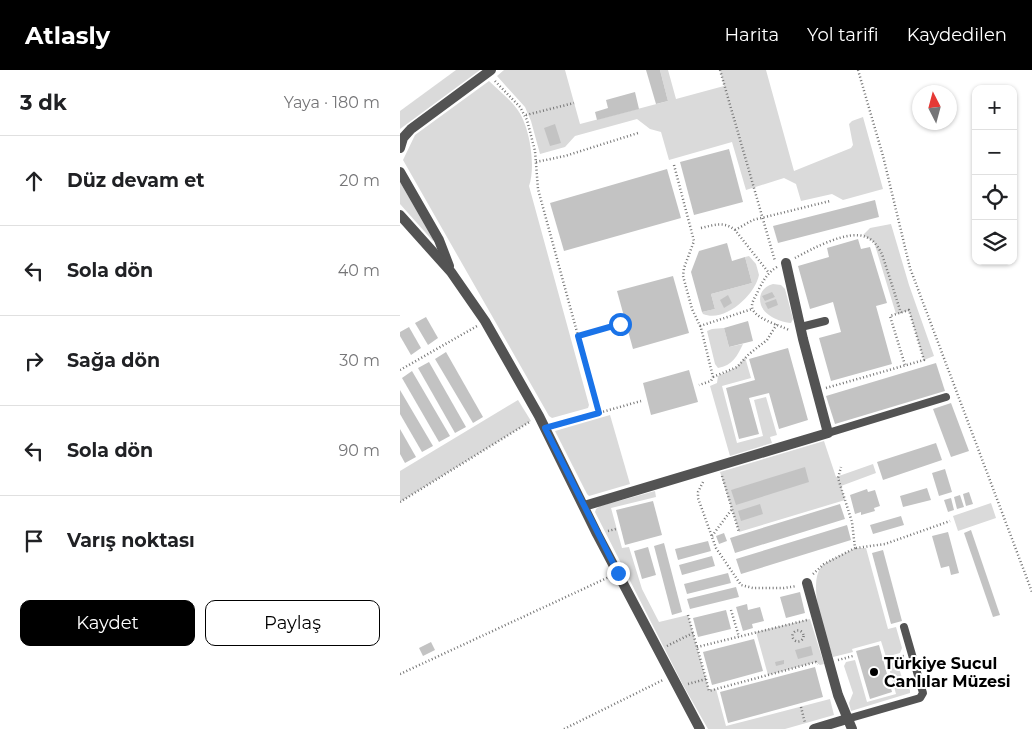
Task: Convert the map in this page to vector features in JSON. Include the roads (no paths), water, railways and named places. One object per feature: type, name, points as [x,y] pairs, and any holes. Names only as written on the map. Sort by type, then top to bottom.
[{"type":"street","points":[[400,148],[404,138],[411,129],[489,71]]},
{"type":"street","points":[[400,172],[440,240],[451,272]]},
{"type":"street","points":[[400,215],[451,272],[485,321],[539,416],[658,651],[700,729]]},
{"type":"street","points":[[584,506],[828,433],[802,331],[781,265]]},
{"type":"street","points":[[807,583],[815,618],[838,695],[852,729]]},
{"type":"street","points":[[810,726],[847,719]]},
{"type":"lane","points":[[802,331],[824,321]]},
{"type":"lane","points":[[828,433],[946,397]]},
{"type":"lane","points":[[847,719],[922,696],[923,692],[904,627]]},
{"type":"place","name":"Türkiye Sucul Canlılar Müzesi","points":[[874,672]]}]
